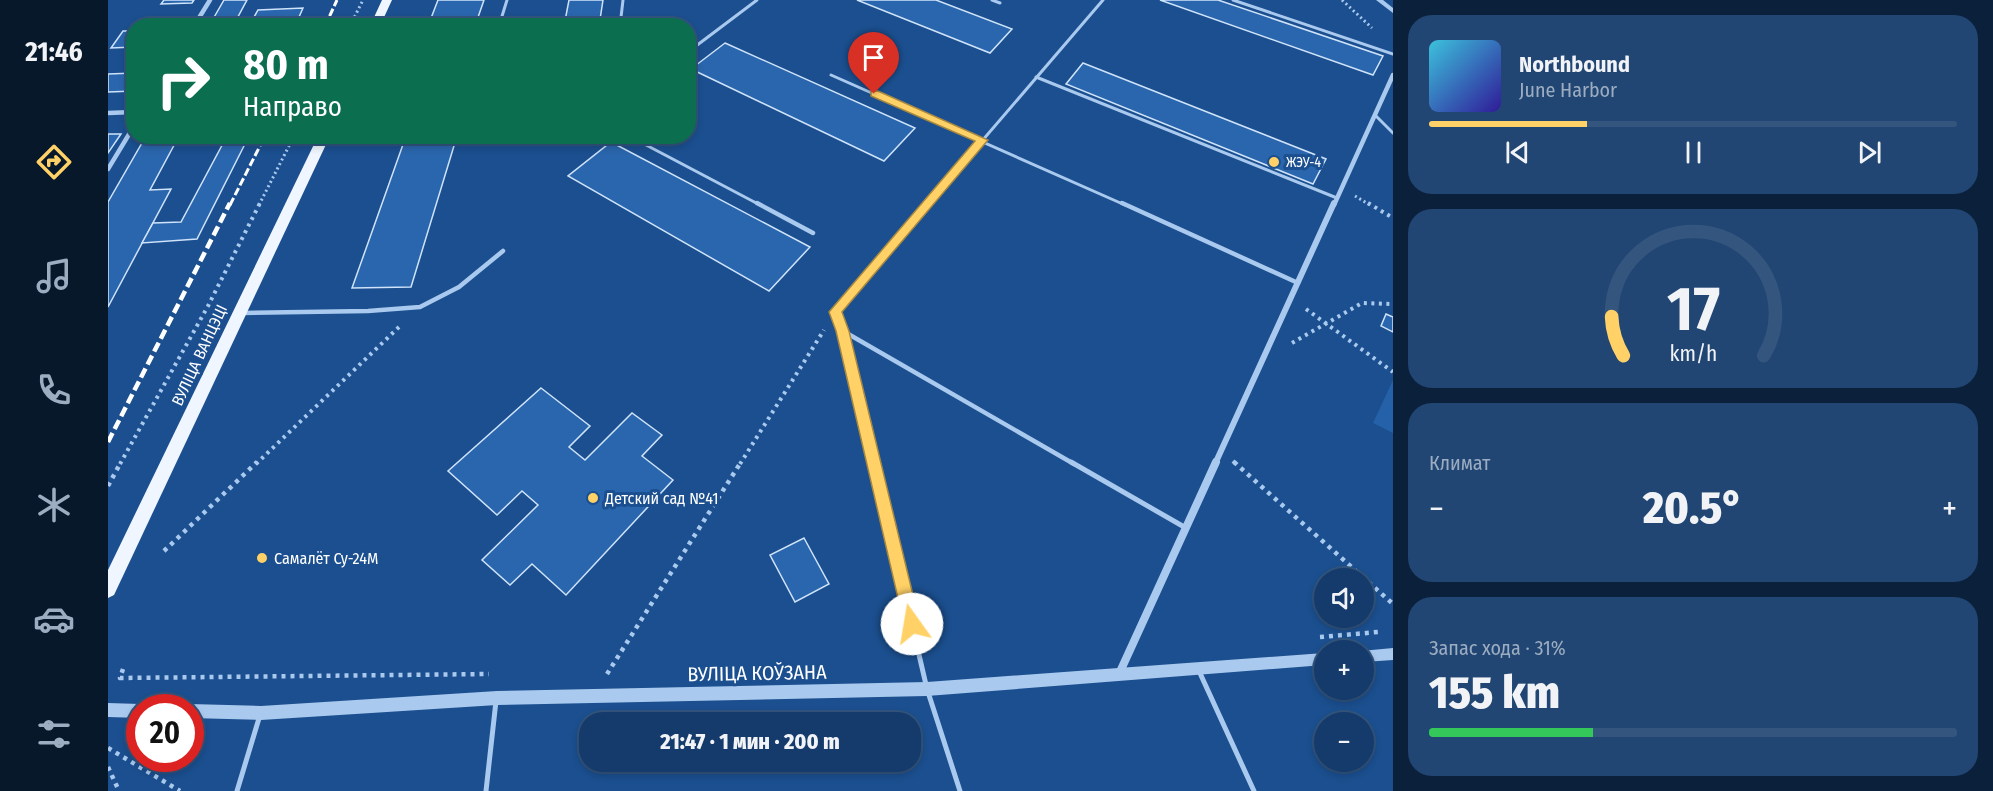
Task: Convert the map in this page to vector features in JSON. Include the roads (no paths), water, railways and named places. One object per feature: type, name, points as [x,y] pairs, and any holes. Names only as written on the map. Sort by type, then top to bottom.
[{"type":"main road","points":[[379,18],[387,0]]},
{"type":"main road","name":"ВУЛІЦА ВАНЦЭЦІ","points":[[108,589],[320,144]]},
{"type":"street","points":[[199,18],[210,0]]},
{"type":"street","points":[[1379,0],[1393,11]]},
{"type":"street","points":[[1119,674],[1393,75]]},
{"type":"street","points":[[108,113],[126,112]]},
{"type":"street","points":[[108,169],[126,139]]},
{"type":"street","points":[[1374,655],[1393,654]]},
{"type":"street","name":"ВУЛІЦА КОЎЗАНА","points":[[204,711],[261,713],[497,698],[927,689],[1314,660]]},
{"type":"street","points":[[108,710],[126,711]]},
{"type":"lane","points":[[502,18],[507,0]]},
{"type":"lane","points":[[621,18],[623,0]]},
{"type":"lane","points":[[696,46],[757,0]]},
{"type":"lane","points":[[992,0],[1000,3]]},
{"type":"lane","points":[[960,791],[927,689],[843,331],[835,312],[1103,0]]},
{"type":"lane","points":[[1233,0],[1393,54]]},
{"type":"lane","points":[[831,75],[982,140],[1298,283]]},
{"type":"lane","points":[[1036,77],[1337,198]]},
{"type":"lane","points":[[1375,115],[1393,133]]},
{"type":"lane","points":[[644,144],[813,233]]},
{"type":"lane","points":[[239,313],[368,311],[420,307],[459,287],[503,251]]},
{"type":"lane","points":[[843,331],[1186,528]]},
{"type":"lane","points":[[1198,668],[1254,791]]},
{"type":"lane","points":[[486,791],[497,698]]},
{"type":"lane","points":[[237,791],[261,713]]},
{"type":"railway","points":[[329,18],[337,0]]},
{"type":"railway","points":[[230,205],[261,144]]},
{"type":"railway","points":[[108,442],[230,203]]},
{"type":"place","name":"ЖЭУ-4","points":[[1274,162]]},
{"type":"place","name":"Детский сад №41","points":[[593,498]]},
{"type":"place","name":"Самалёт Су-24М","points":[[262,558]]}]
